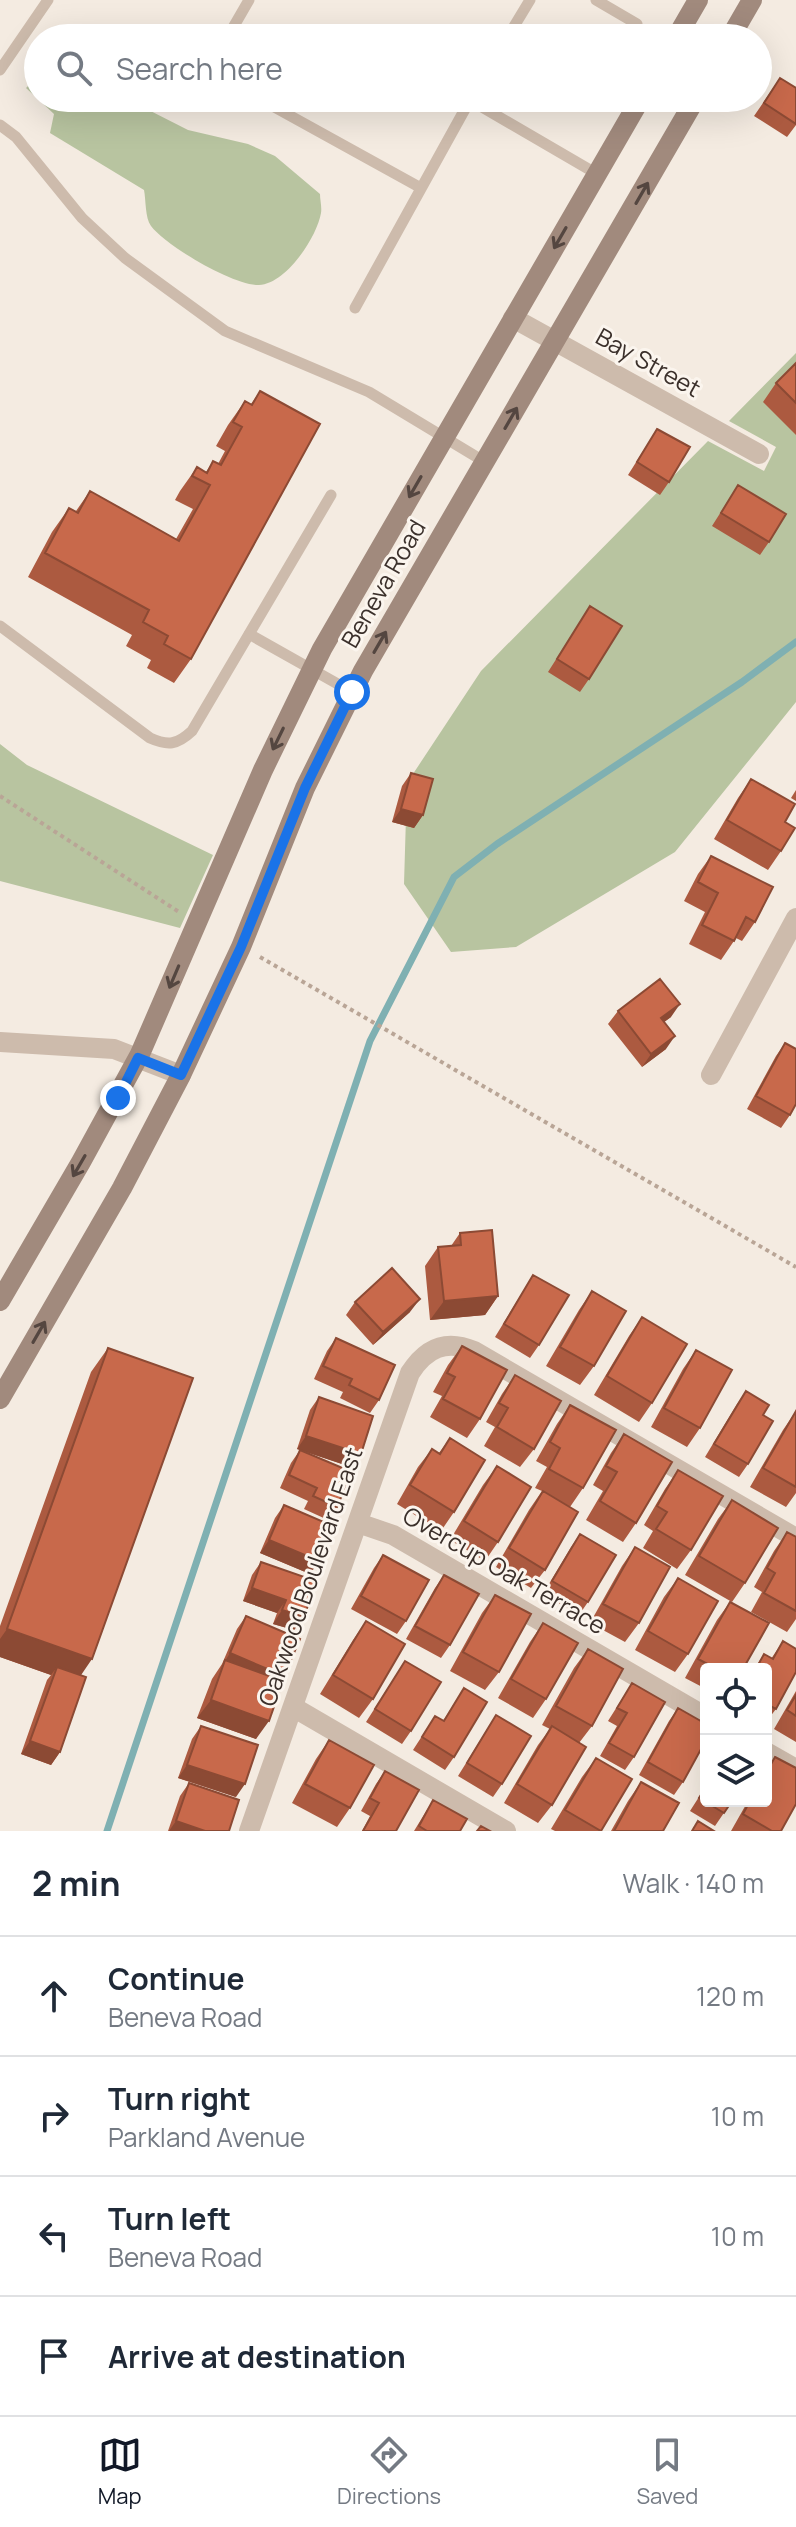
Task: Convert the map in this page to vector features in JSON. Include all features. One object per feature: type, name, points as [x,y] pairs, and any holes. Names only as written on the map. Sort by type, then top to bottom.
[{"type":"main road","points":[[684,24],[698,0]]},
{"type":"main road","points":[[738,24],[752,0]]},
{"type":"main road","name":"Beneva Road","points":[[0,1301],[138,1058],[263,770],[313,669],[633,112]]},
{"type":"main road","name":"Beneva Road","points":[[0,1399],[122,1188],[181,1075],[241,947],[305,788],[352,692],[688,112]]},
{"type":"street","name":"Bay Street","points":[[513,318],[759,454]]},
{"type":"street","points":[[711,1075],[796,918]]},
{"type":"street","points":[[0,1042],[114,1049],[181,1075]]},
{"type":"street","name":"Oakwood Boulevard East","points":[[249,1831],[410,1373],[424,1354],[434,1348],[451,1345],[474,1351],[796,1538]]},
{"type":"street","name":"Overcup Oak Terrace","points":[[358,1523],[393,1535],[700,1714]]},
{"type":"street","points":[[293,1707],[506,1831]]},
{"type":"street","points":[[772,1755],[796,1769]]},
{"type":"lane","points":[[32,24],[48,0]]},
{"type":"lane","points":[[235,24],[249,0]]},
{"type":"lane","points":[[515,24],[530,0]]},
{"type":"lane","points":[[596,0],[637,24]]},
{"type":"lane","points":[[0,70],[24,35]]},
{"type":"lane","points":[[283,112],[421,188]]},
{"type":"lane","points":[[355,308],[463,112]]},
{"type":"lane","points":[[492,112],[597,174]]},
{"type":"lane","points":[[0,125],[16,137],[82,218],[125,258],[225,331],[369,392],[485,462]]},
{"type":"lane","points":[[0,626],[150,738],[170,744],[181,742],[192,731],[331,495]]},
{"type":"lane","points":[[249,634],[352,692]]},
{"type":"path","points":[[0,796],[197,923]]},
{"type":"path","points":[[241,947],[796,1267]]},
{"type":"green space","points":[[52,112],[153,112],[188,130],[248,144],[275,156],[320,194],[318,223],[299,258],[280,277],[259,285],[234,279],[185,254],[159,234],[149,223],[144,190],[50,133]]},
{"type":"green space","points":[[796,353],[796,702],[675,852],[516,947],[451,952],[404,884],[407,783],[481,671],[708,441],[764,471],[776,447],[729,421]]},
{"type":"green space","points":[[0,744],[27,765],[213,855],[180,928],[0,881]]},
{"type":"building","points":[[780,78],[796,88],[796,124],[772,108],[772,90]]},
{"type":"building","points":[[796,363],[796,403],[776,383]]},
{"type":"building","points":[[260,391],[320,424],[191,659],[164,644],[168,636],[143,622],[149,610],[45,553],[69,508],[78,513],[90,491],[179,541],[210,485],[192,476],[197,467],[207,473],[213,461],[221,465],[242,427],[233,422],[245,401],[252,405]]},
{"type":"building","points":[[657,429],[690,447],[669,482],[637,462]]},
{"type":"building","points":[[738,485],[786,514],[769,542],[721,513]]},
{"type":"building","points":[[590,606],[622,626],[589,679],[557,659]]},
{"type":"building","points":[[411,773],[433,779],[423,815],[401,809]]},
{"type":"building","points":[[751,779],[795,804],[785,822],[795,828],[781,851],[727,820]]},
{"type":"building","points":[[711,856],[773,887],[755,922],[746,917],[734,941],[702,925],[718,893],[698,882]]},
{"type":"building","points":[[660,979],[680,1004],[661,1018],[675,1036],[651,1054],[618,1011]]},
{"type":"building","points":[[785,1043],[796,1049],[796,1104],[790,1115],[756,1096]]},
{"type":"building","points":[[492,1230],[498,1296],[444,1301],[438,1247],[461,1245],[460,1233]]},
{"type":"building","points":[[392,1268],[420,1299],[383,1332],[355,1302]]},
{"type":"building","points":[[533,1275],[569,1295],[539,1345],[504,1324]]},
{"type":"building","points":[[592,1291],[626,1311],[594,1366],[560,1347]]},
{"type":"building","points":[[642,1317],[687,1344],[652,1403],[607,1376]]},
{"type":"building","points":[[336,1338],[395,1365],[379,1400],[349,1385],[352,1379],[323,1366]]},
{"type":"building","points":[[462,1346],[507,1370],[480,1419],[443,1399],[455,1377],[447,1373]]},
{"type":"building","points":[[108,1348],[193,1378],[92,1659],[7,1629]]},
{"type":"building","points":[[696,1350],[732,1370],[700,1428],[664,1408]]},
{"type":"building","points":[[515,1375],[561,1401],[534,1449],[497,1427],[508,1408],[499,1403]]},
{"type":"building","points":[[746,1391],[769,1405],[763,1415],[773,1421],[748,1464],[714,1444]]},
{"type":"building","points":[[319,1397],[373,1416],[361,1454],[306,1436]]},
{"type":"building","points":[[570,1405],[616,1430],[583,1488],[549,1469],[560,1448],[550,1442]]},
{"type":"building","points":[[796,1411],[796,1487],[763,1468]]},
{"type":"building","points":[[624,1434],[672,1462],[636,1523],[600,1501],[617,1472],[606,1466]]},
{"type":"building","points":[[450,1438],[485,1460],[454,1512],[410,1485],[432,1449],[440,1454]]},
{"type":"building","points":[[300,1450],[352,1472],[337,1507],[313,1496],[317,1488],[289,1475]]},
{"type":"building","points":[[497,1466],[531,1487],[498,1542],[464,1521]]},
{"type":"building","points":[[678,1470],[723,1496],[691,1550],[656,1529],[667,1512],[657,1506]]},
{"type":"building","points":[[543,1491],[578,1512],[545,1570],[509,1548]]},
{"type":"building","points":[[732,1500],[778,1528],[745,1583],[699,1556]]},
{"type":"building","points":[[284,1505],[333,1526],[319,1561],[269,1540]]},
{"type":"building","points":[[787,1532],[796,1537],[796,1611],[764,1593],[775,1573],[767,1568]]},
{"type":"building","points":[[580,1534],[616,1555],[588,1602],[552,1581]]},
{"type":"building","points":[[635,1547],[670,1567],[639,1623],[603,1604]]},
{"type":"building","points":[[383,1555],[429,1580],[406,1621],[361,1596]]},
{"type":"building","points":[[261,1562],[316,1581],[304,1617],[282,1610],[286,1600],[252,1588]]},
{"type":"building","points":[[444,1575],[479,1594],[450,1645],[415,1626]]},
{"type":"building","points":[[678,1578],[718,1601],[688,1654],[648,1631]]},
{"type":"building","points":[[495,1595],[531,1614],[499,1672],[463,1652]]},
{"type":"building","points":[[730,1602],[769,1623],[746,1663],[706,1663],[698,1659]]},
{"type":"building","points":[[246,1616],[300,1639],[284,1676],[230,1653]]},
{"type":"building","points":[[366,1621],[405,1644],[373,1699],[333,1675]]},
{"type":"building","points":[[543,1623],[578,1643],[546,1699],[511,1679]]},
{"type":"building","points":[[783,1641],[796,1649],[796,1672],[776,1709],[772,1707],[772,1663],[759,1663],[764,1654],[773,1659]]},
{"type":"building","points":[[588,1649],[623,1669],[592,1726],[556,1706]]},
{"type":"building","points":[[225,1660],[283,1681],[269,1721],[211,1700]]},
{"type":"building","points":[[405,1661],[441,1682],[411,1731],[375,1709]]},
{"type":"building","points":[[57,1667],[86,1677],[60,1752],[30,1741]]},
{"type":"building","points":[[632,1683],[665,1702],[634,1757],[609,1743],[627,1713],[617,1708]]},
{"type":"building","points":[[464,1688],[487,1702],[454,1757],[422,1737],[435,1716],[444,1721]]},
{"type":"building","points":[[796,1695],[796,1716],[787,1710]]},
{"type":"building","points":[[678,1708],[700,1721],[700,1751],[683,1782],[648,1762]]},
{"type":"building","points":[[496,1715],[531,1736],[502,1784],[467,1763]]},
{"type":"building","points":[[201,1726],[258,1745],[245,1784],[187,1765]]},
{"type":"building","points":[[552,1726],[586,1747],[552,1805],[517,1784]]},
{"type":"building","points":[[329,1740],[374,1765],[350,1808],[305,1784]]},
{"type":"building","points":[[775,1757],[796,1768],[796,1804],[781,1831],[772,1831],[743,1814],[747,1807],[772,1807],[772,1762]]},
{"type":"building","points":[[596,1758],[632,1779],[601,1831],[565,1810]]},
{"type":"building","points":[[385,1771],[419,1790],[396,1831],[363,1831],[379,1803],[370,1798]]},
{"type":"building","points":[[641,1782],[679,1803],[663,1831],[614,1831]]},
{"type":"building","points":[[189,1783],[239,1800],[229,1831],[205,1831],[176,1821]]},
{"type":"building","points":[[433,1800],[467,1819],[460,1831],[427,1831],[419,1826]]},
{"type":"building","points":[[714,1807],[728,1807],[724,1813]]},
{"type":"building","points":[[698,1821],[714,1831],[692,1831]]},
{"type":"waterway","points":[[107,1831],[370,1041],[454,877],[497,844],[742,682],[796,642]]},
{"type":"route","points":[[118,1098],[138,1058],[181,1075],[241,947],[305,788],[352,692]]}]
